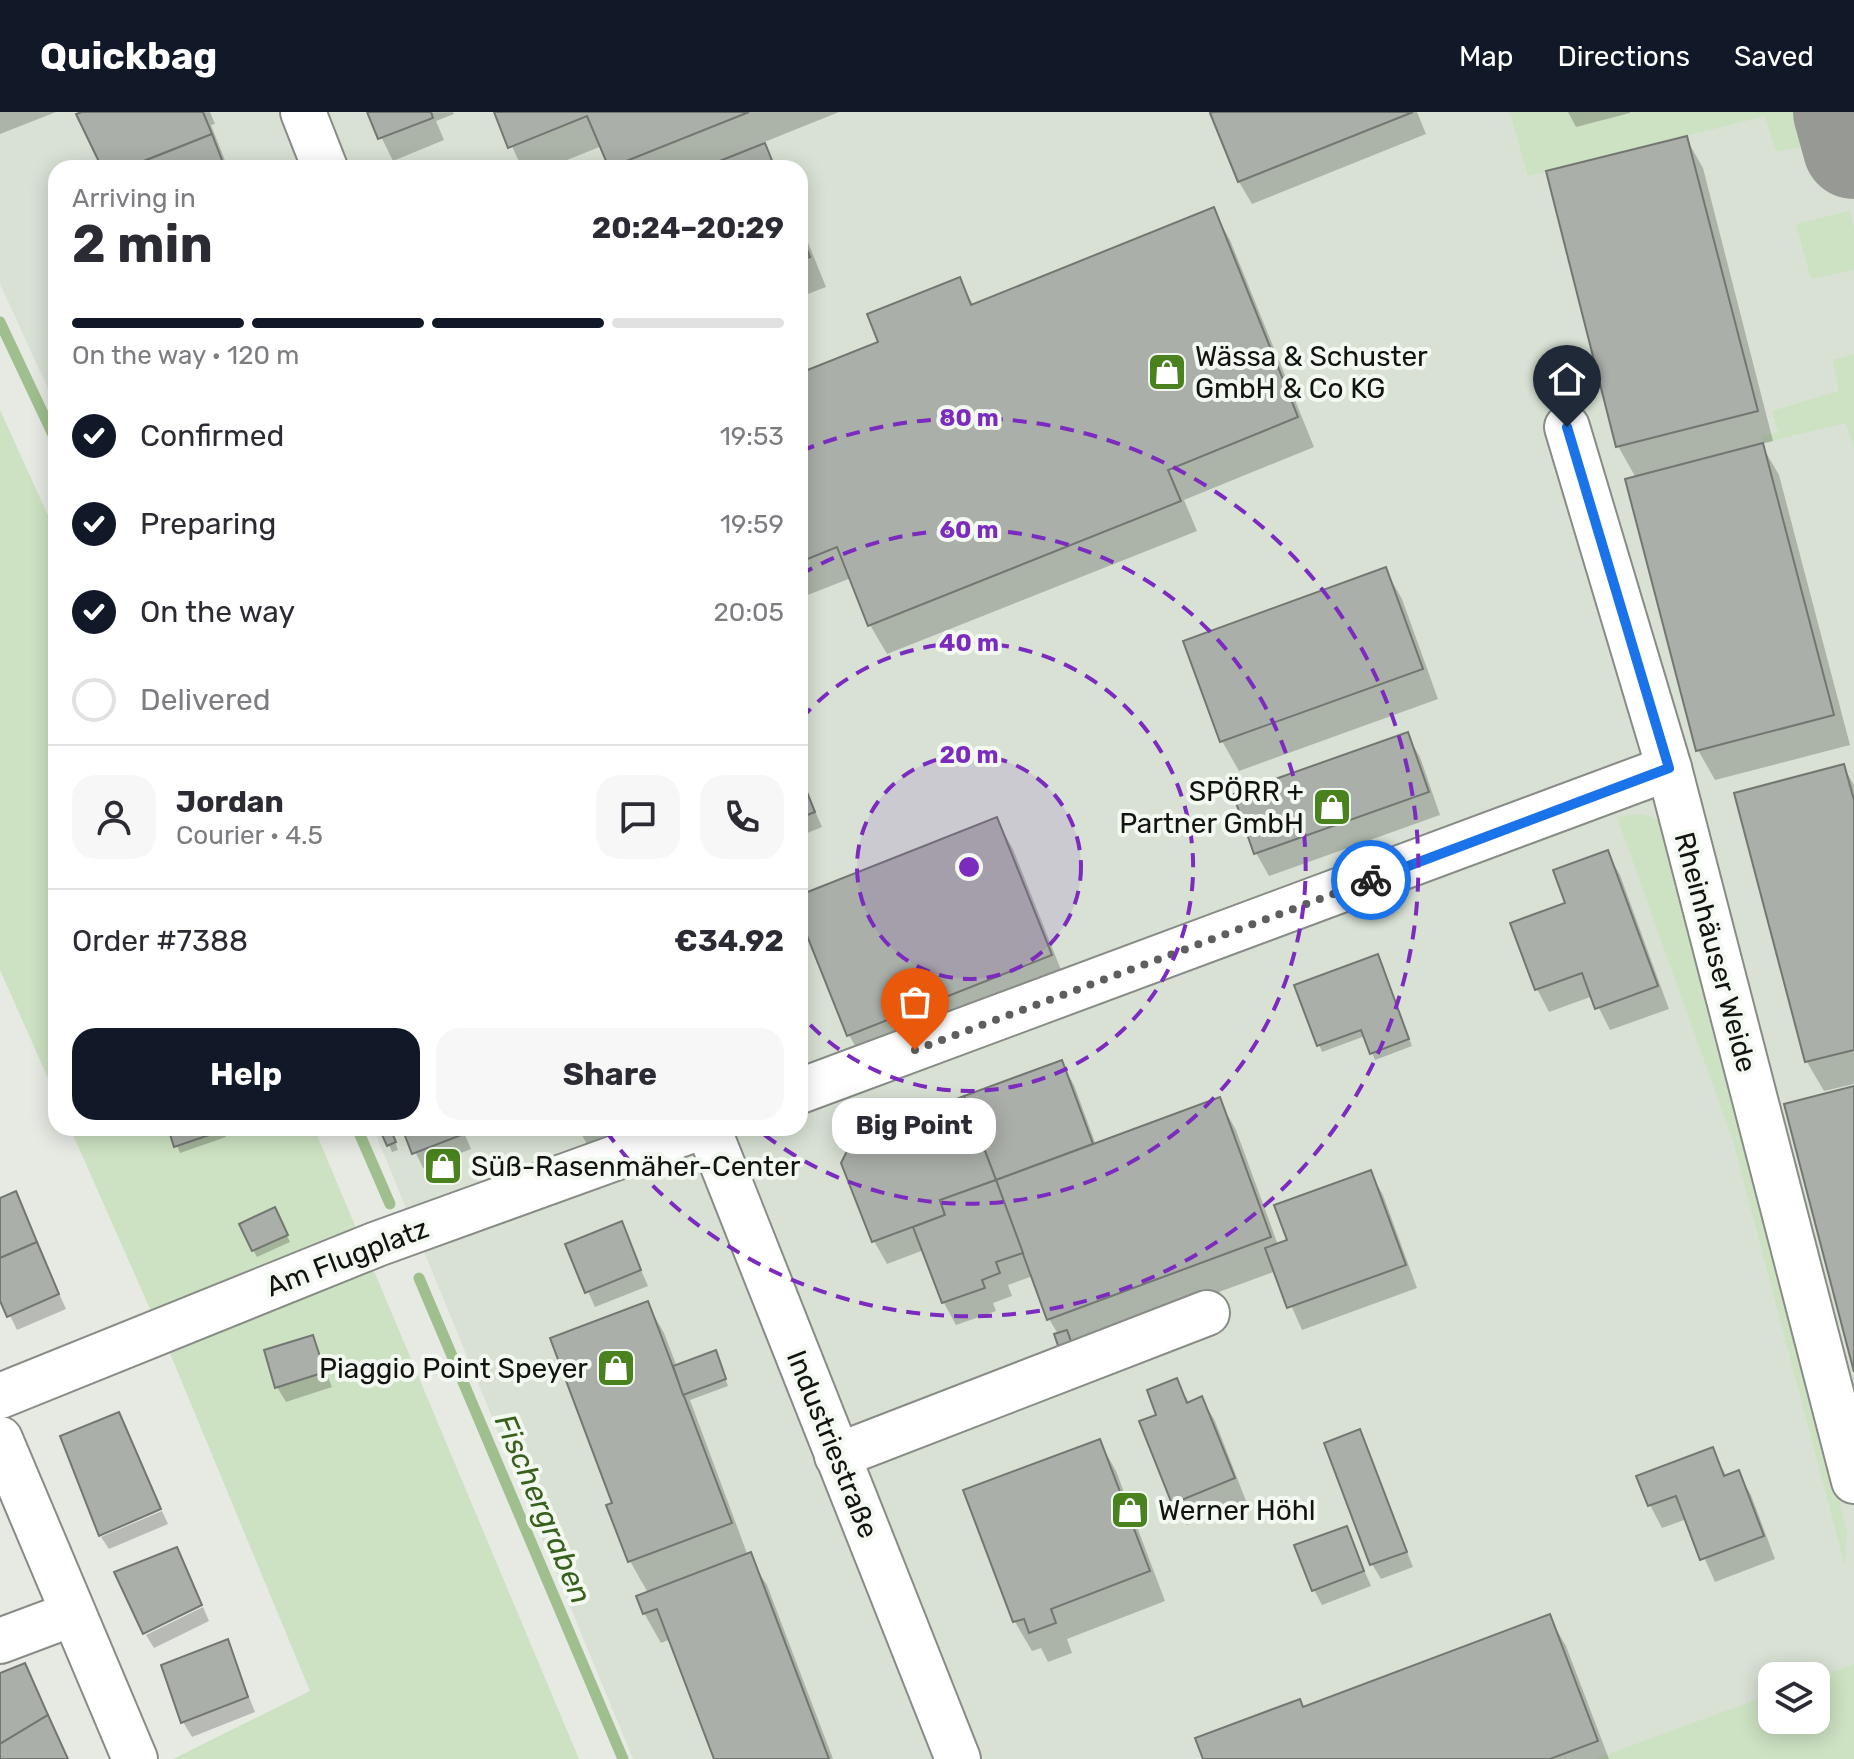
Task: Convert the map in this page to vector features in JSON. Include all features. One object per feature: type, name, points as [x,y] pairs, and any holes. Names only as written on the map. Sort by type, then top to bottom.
[{"type":"street","points":[[303,112],[322,160]]},
{"type":"street","name":"Rheinhäuser Weide","points":[[1567,427],[1669,768],[1854,1481]]},
{"type":"street","points":[[808,1088],[1669,768]]},
{"type":"street","name":"Am Flugplatz","points":[[0,1396],[377,1244],[676,1136]]},
{"type":"street","name":"Industriestraße","points":[[711,1136],[958,1759]]},
{"type":"street","points":[[837,1456],[1207,1313]]},
{"type":"street","points":[[0,1439],[135,1759]]},
{"type":"street","points":[[0,1641],[72,1614]]},
{"type":"shaded area","points":[[0,112],[1854,112],[1854,1759],[633,1759],[376,1136],[808,1136],[808,160],[48,160],[48,389],[0,284]]},
{"type":"green space","points":[[1510,112],[1823,112],[1831,141],[1776,152],[1765,116],[1528,176]]},
{"type":"green space","points":[[1850,211],[1854,227],[1854,270],[1811,279],[1796,224]]},
{"type":"green space","points":[[1854,354],[1854,449],[1846,423],[1763,443],[1762,436],[1778,432],[1772,411],[1839,391],[1833,360]]},
{"type":"green space","points":[[0,410],[48,515],[48,1078],[0,970]]},
{"type":"green space","points":[[1640,814],[1664,825],[1749,1137],[1847,1532],[1845,1566],[1733,1141],[1617,817]]},
{"type":"green space","points":[[74,1136],[317,1136],[579,1759],[173,1759],[310,1691],[174,1363]]},
{"type":"green space","points":[[1854,1664],[1854,1759],[1595,1759],[1758,1699],[1758,1734],[1830,1734],[1830,1673]]},
{"type":"building","points":[[203,112],[212,134],[146,160],[98,160],[76,114]]},
{"type":"building","points":[[367,112],[431,112],[433,118],[378,139]]},
{"type":"building","points":[[494,112],[749,112],[629,160],[606,160],[587,116],[508,148]]},
{"type":"building","points":[[1413,112],[1238,182],[1210,113]]},
{"type":"building","points":[[212,134],[222,160],[147,160]]},
{"type":"building","points":[[1687,136],[1758,411],[1616,447],[1546,171]]},
{"type":"building","points":[[765,143],[772,160],[722,160]]},
{"type":"building","points":[[1214,207],[1298,417],[1168,470],[1181,501],[868,626],[837,547],[808,559],[808,370],[878,342],[867,314],[960,277],[971,305]]},
{"type":"building","points":[[1763,443],[1834,715],[1696,751],[1625,479]]},
{"type":"building","points":[[1386,567],[1423,669],[1220,742],[1183,641]]},
{"type":"building","points":[[1408,732],[1429,792],[1254,854],[1233,794]]},
{"type":"building","points":[[1844,764],[1854,800],[1854,1050],[1805,1062],[1734,793]]},
{"type":"building","points":[[808,795],[815,812],[808,815]]},
{"type":"building","points":[[997,817],[1052,955],[847,1036],[808,938],[808,892]]},
{"type":"building","points":[[1608,850],[1658,986],[1595,1009],[1582,973],[1535,990],[1510,923],[1565,903],[1553,870]]},
{"type":"building","points":[[1378,954],[1409,1039],[1370,1054],[1361,1030],[1317,1046],[1294,985]]},
{"type":"building","points":[[1062,1060],[1093,1144],[996,1180],[964,1096]]},
{"type":"building","points":[[1854,1086],[1854,1372],[1784,1104]]},
{"type":"building","points":[[964,1096],[996,1180],[940,1200],[945,1215],[872,1242],[841,1163],[853,1139]]},
{"type":"building","points":[[1220,1097],[1271,1237],[1047,1320],[996,1180]]},
{"type":"building","points":[[171,1136],[206,1136],[174,1147]]},
{"type":"building","points":[[383,1136],[393,1136],[396,1142],[387,1146]]},
{"type":"building","points":[[405,1136],[459,1136],[412,1154]]},
{"type":"building","points":[[1371,1170],[1406,1265],[1287,1308],[1265,1248],[1287,1240],[1274,1205]]},
{"type":"building","points":[[996,1180],[1023,1253],[996,1262],[1000,1273],[982,1280],[985,1288],[942,1303],[913,1227],[945,1215],[940,1200]]},
{"type":"building","points":[[16,1191],[37,1242],[0,1258],[0,1198]]},
{"type":"building","points":[[275,1207],[288,1235],[252,1251],[239,1224]]},
{"type":"building","points":[[622,1221],[641,1270],[585,1293],[565,1244]]},
{"type":"building","points":[[37,1242],[59,1294],[7,1317],[0,1301],[0,1258]]},
{"type":"building","points":[[648,1301],[732,1523],[628,1562],[606,1505],[612,1503],[550,1338]]},
{"type":"building","points":[[1067,1330],[1078,1361],[1065,1366],[1054,1334]]},
{"type":"building","points":[[313,1335],[325,1372],[275,1388],[264,1350]]},
{"type":"building","points":[[716,1350],[726,1379],[683,1395],[673,1366]]},
{"type":"building","points":[[1177,1378],[1187,1403],[1202,1396],[1235,1478],[1172,1504],[1139,1421],[1156,1415],[1147,1390]]},
{"type":"building","points":[[119,1412],[161,1509],[99,1536],[60,1436]]},
{"type":"building","points":[[1360,1429],[1407,1552],[1370,1565],[1324,1443]]},
{"type":"building","points":[[1100,1439],[1150,1571],[1051,1609],[1056,1623],[1029,1633],[1024,1619],[1013,1622],[963,1490]]},
{"type":"building","points":[[1713,1447],[1724,1476],[1739,1470],[1764,1536],[1700,1560],[1676,1496],[1648,1506],[1636,1476]]},
{"type":"building","points":[[1347,1526],[1364,1571],[1312,1591],[1294,1545]]},
{"type":"building","points":[[177,1547],[202,1605],[143,1634],[114,1572]]},
{"type":"building","points":[[751,1552],[829,1759],[714,1759],[657,1609],[643,1614],[636,1596]]},
{"type":"building","points":[[1550,1614],[1598,1741],[1550,1759],[1203,1759],[1195,1738],[1300,1699],[1303,1707]]},
{"type":"building","points":[[228,1639],[248,1697],[181,1723],[161,1665]]},
{"type":"building","points":[[25,1663],[48,1715],[0,1744],[0,1673]]},
{"type":"building","points":[[48,1715],[68,1759],[0,1759],[0,1744]]},
{"type":"waterway","name":"Fischergraben","points":[[0,322],[48,424]]},
{"type":"waterway","name":"Fischergraben","points":[[360,1136],[390,1204]]},
{"type":"waterway","name":"Fischergraben","points":[[419,1278],[623,1759]]},
{"type":"taxiway","points":[[1844,112],[1854,148]]},
{"type":"way so far","points":[[915,1050],[1371,880]]},
{"type":"place","name":"Wässa & Schuster GmbH & Co KG","points":[[1167,372]]},
{"type":"place","name":"SPÖRR + Partner GmbH","points":[[1332,807]]},
{"type":"place","name":"Big Point","points":[[915,1050]]},
{"type":"place","name":"Süß-Rasenmäher-Center","points":[[443,1166]]},
{"type":"place","name":"Piaggio Point Speyer","points":[[616,1368]]},
{"type":"place","name":"Werner Höhl","points":[[1130,1510]]},
{"type":"route","points":[[1371,880],[1669,768],[1567,427]]}]
